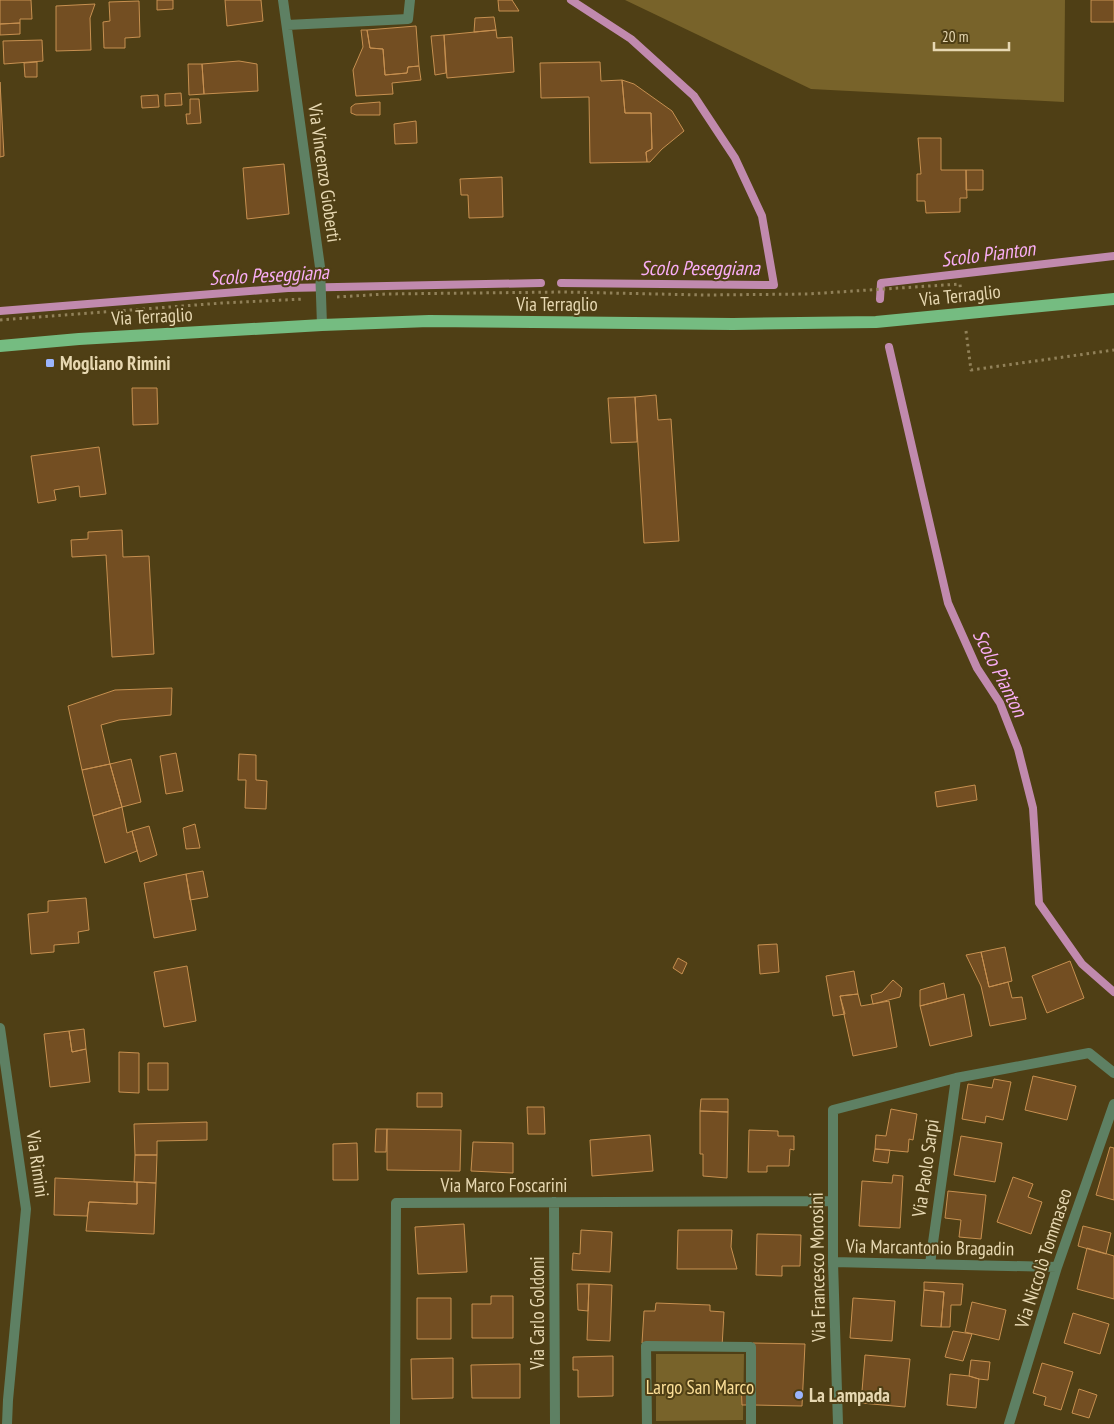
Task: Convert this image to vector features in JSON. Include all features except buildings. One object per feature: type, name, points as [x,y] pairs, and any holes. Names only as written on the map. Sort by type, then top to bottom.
[{"type":"main road","name":"Via Terraglio","points":[[0,346],[322,325],[429,321],[733,324],[876,322],[1114,299]]},
{"type":"street","name":"Via Vincenzo Gioberti","points":[[283,0],[320,267],[322,325]]},
{"type":"street","points":[[287,25],[408,19],[410,0]]},
{"type":"street","name":"Via Rimini","points":[[0,1028],[26,1209],[8,1400],[8,1424]]},
{"type":"street","points":[[956,1078],[1089,1053],[1114,1073]]},
{"type":"street","name":"Via Francesco Morosini","points":[[838,1424],[832,1201],[833,1110],[956,1078]]},
{"type":"street","name":"Via Paolo Sarpi","points":[[930,1264],[956,1078]]},
{"type":"street","name":"Via Niccolò Tommaseo","points":[[1009,1424],[1057,1267],[1114,1104]]},
{"type":"street","name":"Via Marco Foscarini","points":[[395,1424],[396,1203],[832,1201]]},
{"type":"street","name":"Via Carlo Goldoni","points":[[554,1202],[555,1424]]},
{"type":"street","name":"Via Marcantonio Bragadin","points":[[833,1262],[1057,1267]]},
{"type":"street","points":[[647,1424],[646,1346],[751,1347],[751,1424]]},
{"type":"green space","points":[[625,0],[1065,0],[1064,102],[811,89]]},
{"type":"green space","name":"Largo San Marco","points":[[656,1354],[744,1354],[743,1420],[656,1421]]},
{"type":"waterway","name":"Scolo Peseggiana","points":[[561,283],[774,285],[762,216],[735,158],[694,96],[631,39],[571,0]]},
{"type":"waterway","name":"Scolo Pianton","points":[[880,299],[881,283],[1114,256]]},
{"type":"waterway","name":"Scolo Peseggiana","points":[[0,311],[288,288],[541,283]]},
{"type":"waterway","name":"Scolo Pianton","points":[[889,347],[948,603],[977,668],[1000,703],[1018,749],[1033,808],[1039,903],[1082,964],[1114,992]]},
{"type":"place","name":"Mogliano Rimini","points":[[50,363]]},
{"type":"place","name":"La Lampada","points":[[799,1395]]}]
